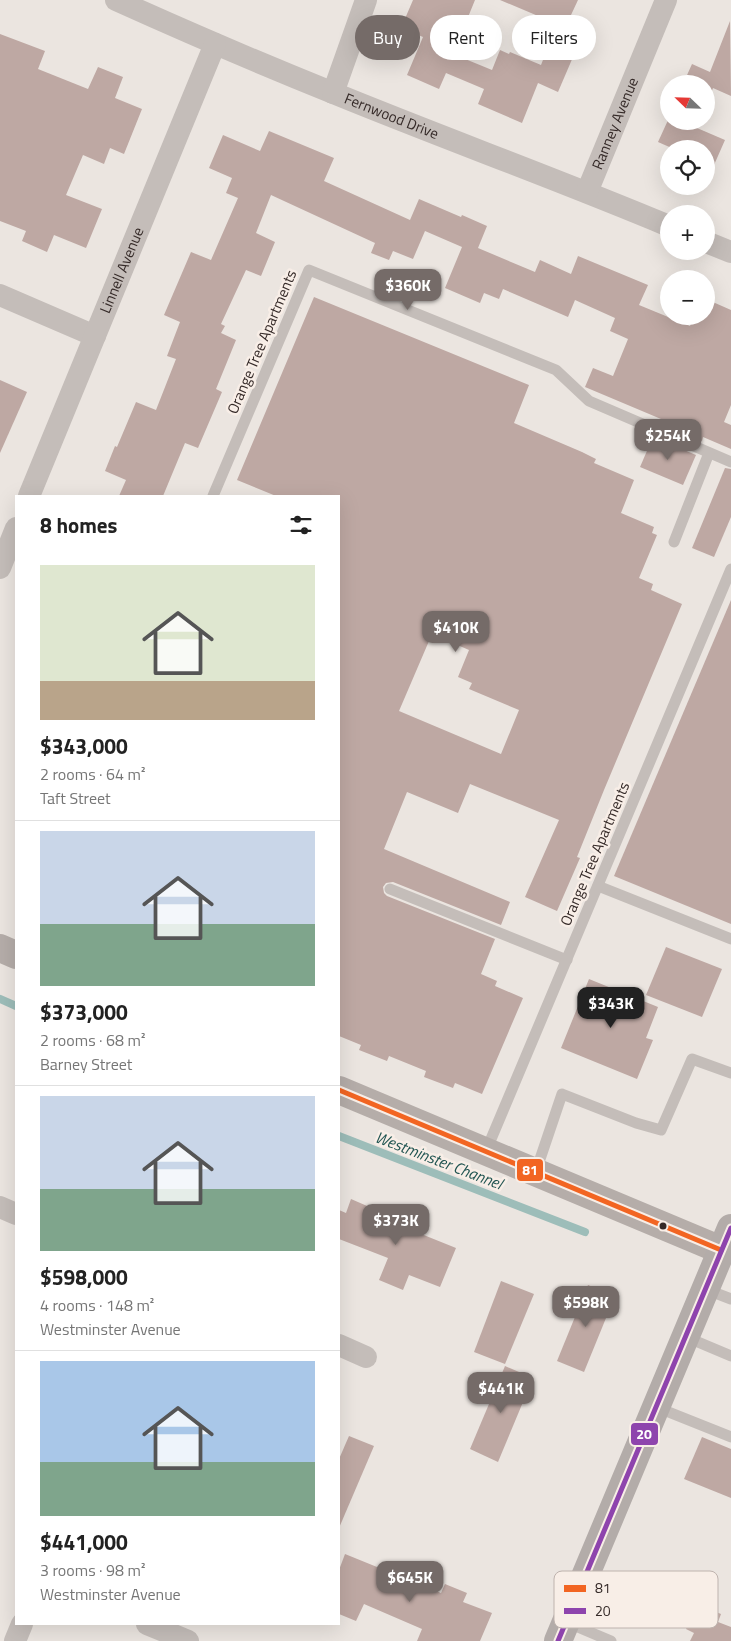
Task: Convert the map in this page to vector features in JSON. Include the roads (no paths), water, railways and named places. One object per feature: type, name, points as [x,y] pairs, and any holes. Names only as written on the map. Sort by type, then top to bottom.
[{"type":"main road","points":[[587,1571],[726,1239]]},
{"type":"street","name":"Fernwood Drive","points":[[116,0],[333,93],[660,222]]},
{"type":"street","points":[[333,93],[366,0]]},
{"type":"street","name":"Ranney Avenue","points":[[587,192],[666,0]]},
{"type":"street","name":"Linnell Avenue","points":[[29,495],[215,44]]},
{"type":"street","points":[[715,246],[731,252]]},
{"type":"street","points":[[0,295],[95,336]]},
{"type":"street","points":[[0,568],[15,530]]},
{"type":"street","points":[[340,1090],[536,1171],[726,1239]]},
{"type":"street","points":[[0,1207],[15,1214]]},
{"type":"street","points":[[340,1345],[366,1357]]},
{"type":"street","points":[[15,1641],[22,1625]]},
{"type":"street","points":[[149,1625],[188,1641]]},
{"type":"lane","name":"Orange Tree Apartments","points":[[213,495],[309,270],[556,370],[589,401],[731,462]]},
{"type":"lane","points":[[674,542],[709,453]]},
{"type":"lane","name":"Orange Tree Apartments","points":[[486,1151],[731,569]]},
{"type":"lane","points":[[598,886],[731,939]]},
{"type":"lane","points":[[390,889],[566,960]]},
{"type":"lane","points":[[536,1171],[562,1094],[636,1124],[661,1130],[692,1059],[731,1073]]},
{"type":"lane","points":[[705,1289],[731,1300]]},
{"type":"lane","points":[[686,1336],[731,1356]]},
{"type":"lane","points":[[656,1407],[731,1437]]},
{"type":"lane","points":[[562,1631],[611,1641]]},
{"type":"waterway","name":"Westminster Channel","points":[[0,999],[15,1006]]},
{"type":"waterway","name":"Westminster Channel","points":[[340,1136],[585,1232]]}]
